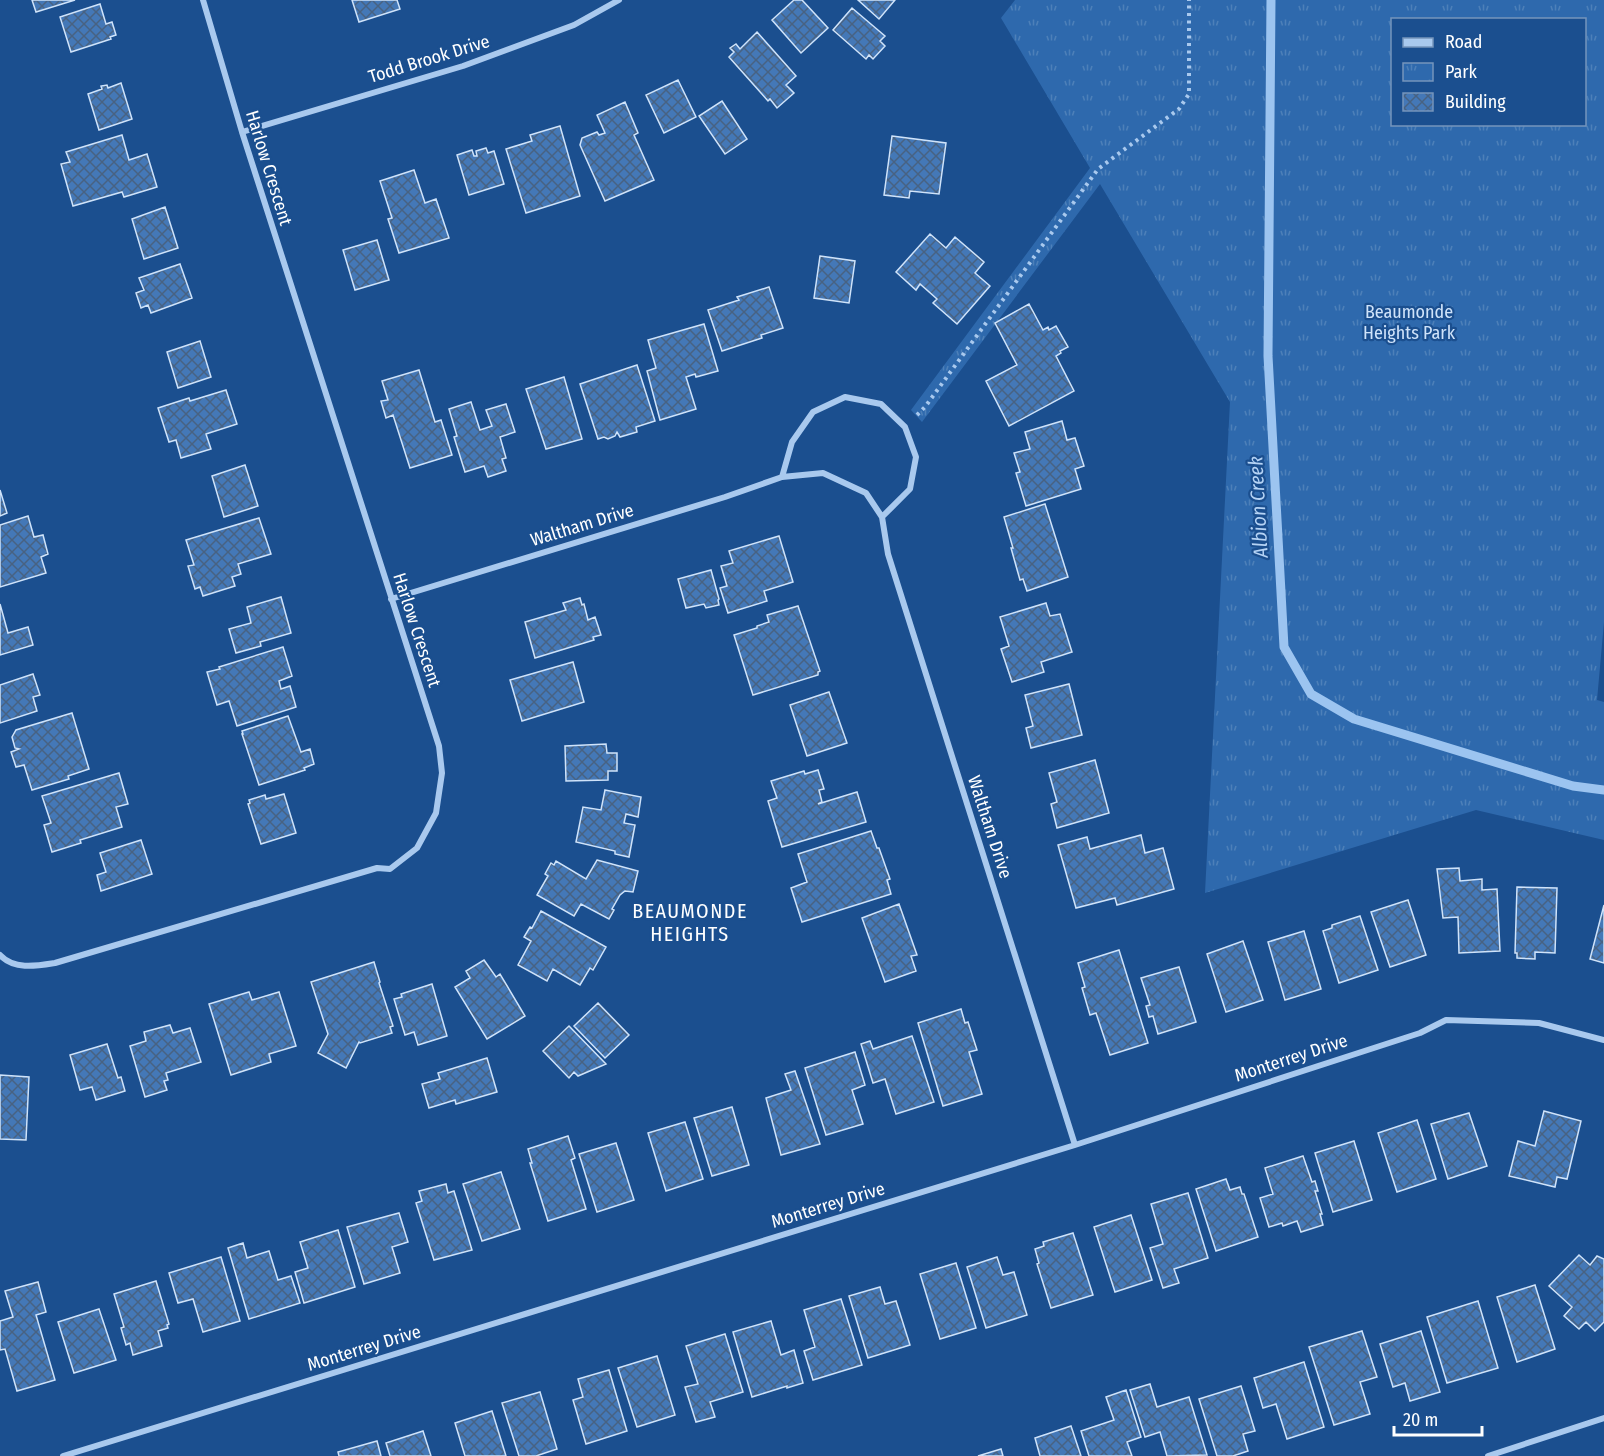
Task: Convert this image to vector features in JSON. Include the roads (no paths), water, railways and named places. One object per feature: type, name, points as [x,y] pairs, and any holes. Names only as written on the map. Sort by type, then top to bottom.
[{"type":"street","name":"Harlow Crescent","points":[[0,955],[6,961],[28,967],[55,963],[377,868],[390,869],[417,848],[436,813],[442,773],[439,746],[242,132],[203,0]]},
{"type":"street","name":"Todd Brook Drive","points":[[242,132],[463,66],[574,26],[619,0]]},
{"type":"street","points":[[782,477],[792,442],[813,412],[845,397],[881,404],[905,427],[916,457],[910,489],[882,517]]},
{"type":"street","name":"Waltham Drive","points":[[391,598],[714,500],[782,477],[823,473],[866,493],[882,517],[888,554],[1075,1144]]},
{"type":"street","name":"Monterrey Drive","points":[[63,1456],[1075,1144],[1420,1033],[1446,1020],[1539,1023],[1604,1040]]},
{"type":"street","points":[[1488,1456],[1604,1418]]},
{"type":"waterway","name":"Albion Creek","points":[[1271,0],[1268,356],[1284,647],[1311,694],[1354,719],[1573,786],[1604,790]]},
{"type":"district","name":"BEAUMONDE HEIGHTS","points":[[690,922]]},
{"type":"park label","name":"Beaumonde Heights Park","points":[[1409,322]]}]
